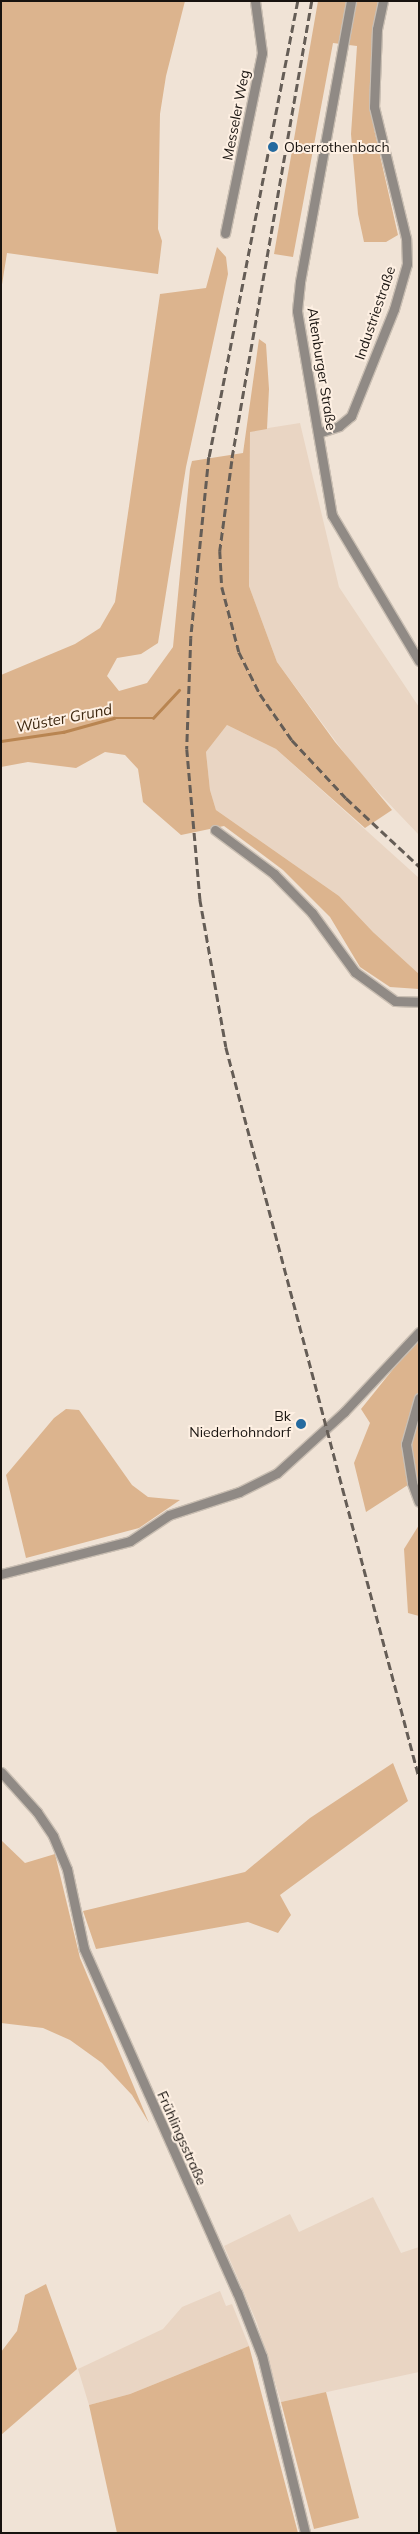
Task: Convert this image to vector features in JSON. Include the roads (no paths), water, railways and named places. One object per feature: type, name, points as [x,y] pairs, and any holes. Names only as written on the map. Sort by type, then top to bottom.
[{"type":"street","name":"Messeler Weg","points":[[225,233],[262,53],[255,1]]},
{"type":"street","name":"Altenburger Straße","points":[[351,1],[300,282],[297,311],[332,515],[419,661]]},
{"type":"street","name":"Industriestraße","points":[[318,433],[339,426],[352,416],[394,309],[407,264],[406,238],[374,107],[377,30],[383,1]]},
{"type":"street","points":[[215,830],[274,874],[312,913],[355,972],[396,1001],[419,1002]]},
{"type":"street","points":[[1,1574],[130,1541],[169,1515],[239,1492],[276,1473],[344,1412],[419,1332]]},
{"type":"street","points":[[419,1398],[406,1444],[412,1483],[419,1502]]},
{"type":"street","name":"Frühlingsstraße","points":[[1,1772],[37,1812],[53,1836],[67,1869],[84,1949],[237,2292],[262,2356],[305,2533]]},
{"type":"waterway","name":"Wüster Grund","points":[[1,741],[63,732],[114,718],[153,718],[179,690]]},
{"type":"railway","points":[[298,1],[209,457],[191,638],[187,749],[200,899],[226,1047],[419,1777]]},
{"type":"railway","points":[[312,1],[232,461],[220,551],[222,587],[239,652],[260,694],[292,740],[346,798],[419,866]]},
{"type":"place","name":"Oberrothenbach","points":[[273,147]]},
{"type":"place","name":"Bk Niederhohndorf","points":[[301,1424]]}]
